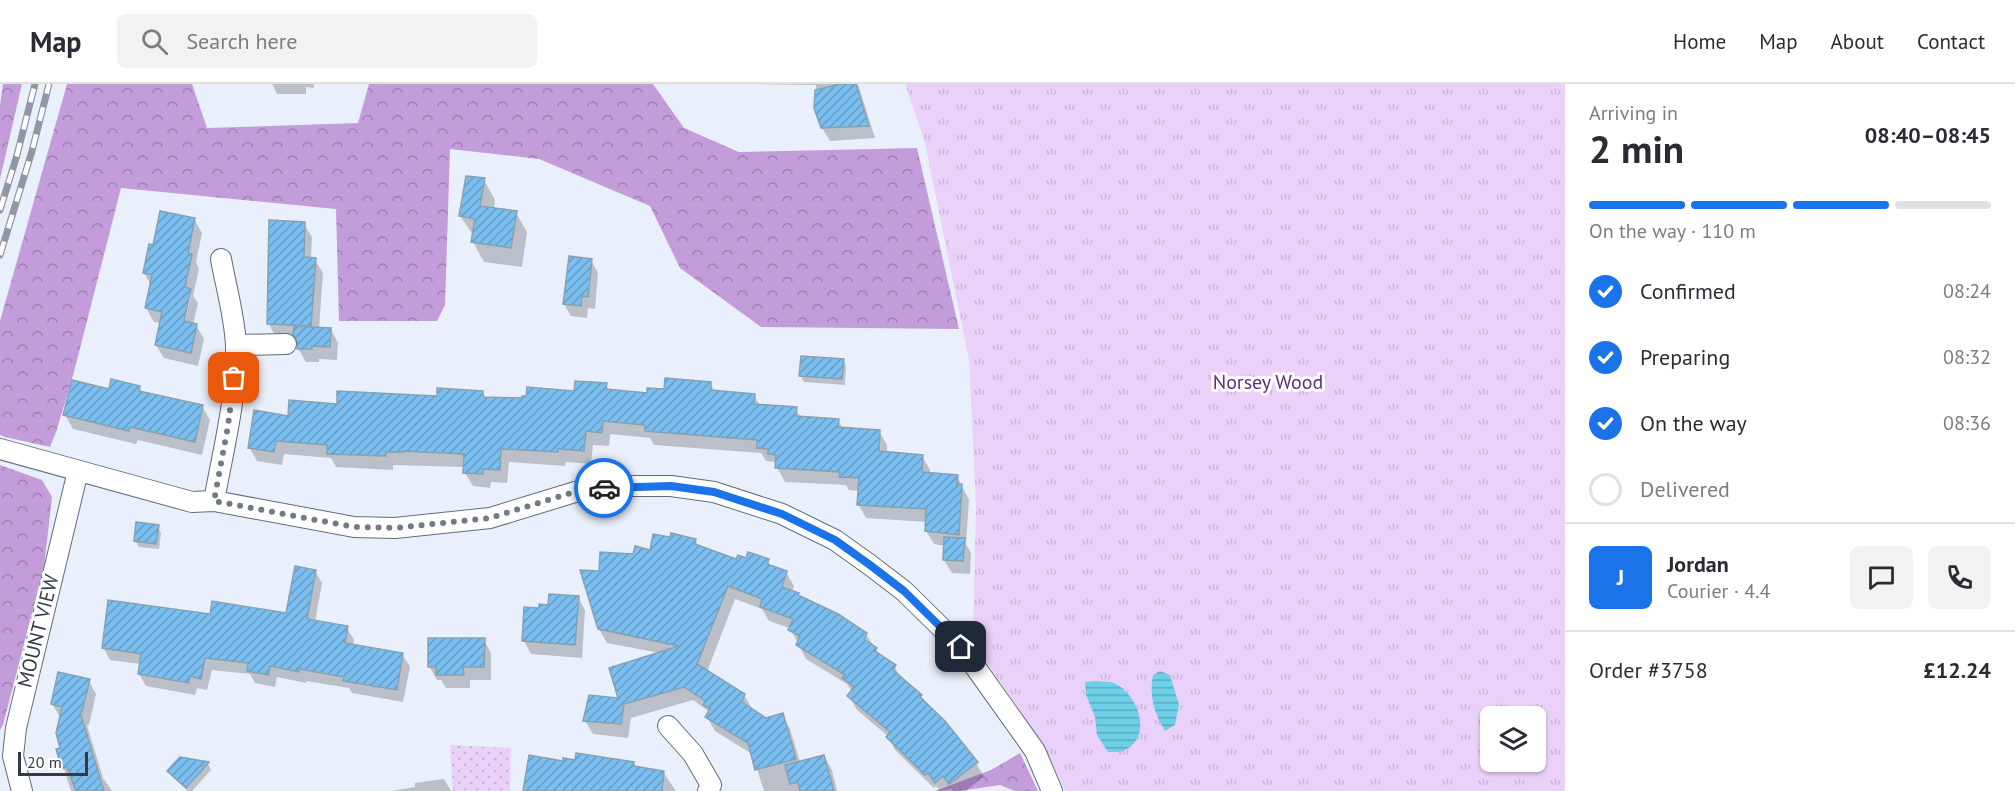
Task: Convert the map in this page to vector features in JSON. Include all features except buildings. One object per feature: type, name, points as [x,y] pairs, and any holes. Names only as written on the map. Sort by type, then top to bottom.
[{"type":"street","points":[[214,501],[229,417],[236,345],[221,259]]},
{"type":"street","points":[[236,345],[286,344]]},
{"type":"street","points":[[0,449],[192,502],[214,501],[354,527],[395,528],[490,518],[574,492],[619,486],[671,486],[714,492],[782,514],[835,540],[904,591],[961,647],[1035,750],[1052,791]]},
{"type":"street","name":"MOUNT VIEW","points":[[22,791],[13,756],[16,728],[78,471]]},
{"type":"street","points":[[668,726],[693,754],[712,789]]},
{"type":"green space","points":[[3,84],[22,84],[0,179],[0,105]]},
{"type":"green space","points":[[67,84],[192,84],[207,128],[358,123],[369,84],[653,84],[684,128],[739,152],[917,148],[959,329],[761,327],[680,268],[650,206],[539,159],[450,149],[445,305],[437,321],[339,321],[336,209],[121,188],[74,372],[50,447],[5,437],[0,435],[0,321]]},
{"type":"green space","name":"Norsey Wood","points":[[905,84],[1565,84],[1565,791],[1065,791],[1042,742],[973,643],[976,506],[969,360],[925,143]]},
{"type":"green space","points":[[0,465],[42,480],[52,497],[44,567],[0,730]]},
{"type":"green space","points":[[450,745],[511,748],[510,791],[453,791]]},
{"type":"green space","points":[[1020,753],[1038,791],[1015,791],[1000,785],[959,791],[935,791],[991,770]]},
{"type":"water","points":[[1160,671],[1170,675],[1179,705],[1175,725],[1165,731],[1155,711],[1152,697],[1153,675]]},
{"type":"water","points":[[1085,682],[1114,683],[1123,689],[1136,706],[1140,717],[1138,737],[1133,745],[1123,751],[1108,752],[1097,735],[1095,717],[1086,695]]},
{"type":"railway","points":[[0,210],[35,84]]},
{"type":"railway","points":[[0,255],[32,151],[49,84]]},
{"type":"way so far","points":[[234,378],[214,501],[354,527],[395,528],[490,518],[574,492],[604,488]]},
{"type":"route","points":[[604,488],[671,486],[714,492],[782,514],[835,540],[870,565],[904,591],[961,647]]}]
